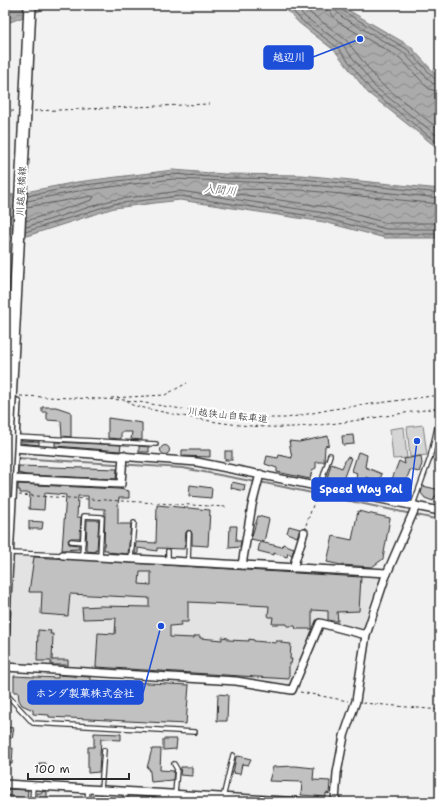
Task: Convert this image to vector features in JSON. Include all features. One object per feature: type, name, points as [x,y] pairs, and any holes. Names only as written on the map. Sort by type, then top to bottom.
[{"type":"main road","name":"川越栗橋線","points":[[9,496],[30,5]]},
{"type":"street","points":[[5,638],[10,553],[9,496],[13,479],[17,399]]},
{"type":"street","points":[[14,448],[123,455],[197,462],[440,511]]},
{"type":"street","points":[[13,479],[121,484],[123,455]]},
{"type":"street","points":[[5,462],[14,462]]},
{"type":"street","points":[[242,565],[252,505],[260,474]]},
{"type":"street","points":[[5,501],[9,496]]},
{"type":"street","points":[[335,802],[337,772],[344,736],[355,702],[366,636],[387,574],[414,505]]},
{"type":"street","points":[[293,568],[304,532]]},
{"type":"street","points":[[63,555],[387,574]]},
{"type":"street","points":[[5,667],[236,680],[292,690],[320,623],[366,636]]},
{"type":"street","points":[[5,784],[175,795],[223,800],[301,802]]},
{"type":"lane","points":[[414,505],[430,458],[437,428]]},
{"type":"lane","points":[[15,437],[156,444]]},
{"type":"lane","points":[[320,486],[330,455]]},
{"type":"lane","points":[[82,556],[84,516],[102,517],[100,557]]},
{"type":"lane","points":[[132,558],[134,523]]},
{"type":"lane","points":[[188,562],[189,533]]},
{"type":"lane","points":[[71,541],[83,542]]},
{"type":"lane","points":[[168,551],[168,561]]},
{"type":"lane","points":[[10,553],[63,555]]},
{"type":"lane","points":[[5,696],[8,696],[33,723],[195,732]]},
{"type":"lane","points":[[101,790],[104,750]]},
{"type":"lane","points":[[223,800],[233,755]]},
{"type":"lane","points":[[174,764],[177,769],[175,795]]},
{"type":"lane","points":[[32,802],[33,786]]},
{"type":"lane","points":[[87,802],[88,789]]},
{"type":"lane","points":[[125,802],[126,792]]},
{"type":"path","points":[[5,111],[209,104]]},
{"type":"path","points":[[108,398],[166,395],[187,383]]},
{"type":"path","points":[[126,400],[219,415],[286,418],[339,408],[440,395]]},
{"type":"path","name":"川越狭山自転車道","points":[[17,399],[108,398],[126,400],[135,406],[180,416],[269,427],[319,424],[440,408]]},
{"type":"path","points":[[304,532],[320,486]]},
{"type":"path","points":[[9,496],[226,507]]},
{"type":"path","points":[[292,690],[355,702],[440,710]]},
{"type":"shaded area","points":[[423,425],[427,455],[410,457],[407,427]]},
{"type":"shaded area","points":[[404,427],[407,458],[393,459],[390,429]]},
{"type":"shaded area","points":[[11,554],[383,574],[372,598],[362,632],[317,619],[289,688],[237,678],[80,669],[9,663],[6,661]]},
{"type":"water","points":[[5,5],[55,5],[5,24]]},
{"type":"water","points":[[282,5],[342,5],[410,46],[440,79],[440,150],[368,93],[335,51],[299,23]]},
{"type":"water","name":"入間川","points":[[173,170],[224,174],[302,175],[440,189],[440,238],[385,238],[324,222],[180,200],[114,208],[5,243],[5,196],[77,182]]},
{"type":"building","points":[[42,407],[56,407],[71,412],[71,437],[62,436],[61,421],[47,420],[47,412],[42,412]]},
{"type":"building","points":[[108,418],[142,423],[142,440],[131,439],[132,432],[121,432],[121,439],[108,438]]},
{"type":"building","points":[[353,435],[354,444],[343,445],[342,436]]},
{"type":"building","points":[[328,436],[329,445],[325,446],[324,462],[316,462],[316,468],[312,470],[310,479],[277,472],[277,468],[265,464],[267,456],[278,458],[279,455],[292,458],[289,441],[299,442]]},
{"type":"building","points":[[20,441],[39,441],[39,445],[20,443]]},
{"type":"building","points":[[55,442],[121,445],[120,451],[55,446]]},
{"type":"building","points":[[139,446],[149,447],[149,452],[139,452]]},
{"type":"building","points":[[163,446],[167,446],[169,450],[167,454],[163,454],[161,452],[161,448]]},
{"type":"building","points":[[182,450],[210,450],[210,457],[182,456]]},
{"type":"building","points":[[225,451],[232,451],[232,460],[225,460]]},
{"type":"building","points":[[358,452],[367,455],[365,467],[382,474],[379,482],[366,477],[363,490],[354,488],[357,473],[352,471]]},
{"type":"building","points":[[421,456],[422,464],[419,472],[410,470],[400,497],[387,492],[399,461],[405,464],[404,459]]},
{"type":"building","points":[[347,457],[351,458],[341,485],[326,482],[331,464],[342,468]]},
{"type":"building","points":[[19,466],[117,469],[116,479],[26,475],[18,473]]},
{"type":"building","points":[[232,482],[245,485],[244,491],[231,488]]},
{"type":"building","points":[[18,484],[119,489],[129,491],[129,498],[119,498],[118,505],[118,524],[131,524],[128,554],[108,552],[108,550],[104,550],[105,509],[88,508],[88,496],[78,496],[77,517],[81,517],[80,538],[71,538],[68,540],[69,544],[79,545],[79,549],[62,550],[66,495],[45,493],[44,510],[29,509],[30,493],[20,493],[20,490],[18,490]]},
{"type":"building","points":[[190,485],[212,488],[211,498],[189,496]]},
{"type":"building","points":[[423,486],[440,490],[440,497],[435,496],[433,501],[425,498],[421,493]]},
{"type":"building","points":[[157,505],[210,510],[208,546],[192,545],[192,533],[189,530],[186,532],[184,549],[157,548],[157,551],[138,548],[138,554],[135,554],[136,542],[156,543]]},
{"type":"building","points":[[358,511],[390,518],[383,559],[372,567],[341,565],[327,562],[333,536],[352,540]]},
{"type":"building","points":[[258,516],[269,519],[264,542],[251,539]]},
{"type":"building","points":[[87,520],[99,520],[97,550],[95,549],[95,552],[87,551],[86,549]]},
{"type":"building","points":[[29,521],[43,522],[42,529],[29,529]]},
{"type":"building","points":[[230,526],[237,526],[236,541],[241,541],[240,547],[229,548]]},
{"type":"building","points":[[289,526],[300,529],[297,537],[287,533]]},
{"type":"building","points":[[260,542],[282,547],[283,544],[294,548],[292,555],[288,553],[287,557],[274,553],[274,555],[258,551]]},
{"type":"building","points":[[34,557],[361,577],[359,611],[337,612],[338,621],[332,621],[328,620],[328,611],[312,610],[312,629],[296,629],[295,626],[287,626],[287,624],[272,624],[273,617],[268,617],[269,606],[188,602],[188,622],[181,622],[181,625],[170,626],[170,637],[194,638],[195,636],[200,636],[200,638],[222,640],[222,637],[228,638],[228,640],[249,641],[249,639],[254,641],[276,643],[276,641],[282,641],[281,643],[291,644],[290,659],[292,659],[291,664],[289,664],[289,679],[96,667],[98,633],[115,634],[116,618],[83,619],[82,607],[149,607],[149,598],[70,594],[68,616],[41,614],[42,592],[29,592]],"holes":[[[140,572],[151,572],[151,585],[139,584]]]},
{"type":"building","points":[[38,630],[51,631],[50,634],[53,634],[52,660],[68,660],[68,665],[51,665],[51,661],[37,661]]},
{"type":"building","points":[[58,675],[90,677],[90,680],[189,685],[186,724],[49,717],[49,715],[33,714],[33,710],[22,705],[19,700],[18,692],[14,692],[14,676],[58,678]]},
{"type":"building","points":[[218,694],[228,695],[227,721],[217,721]]},
{"type":"building","points":[[5,727],[14,728],[12,738],[5,737]]},
{"type":"building","points":[[94,733],[121,734],[121,740],[101,739],[99,772],[88,773],[88,747],[94,747]]},
{"type":"building","points":[[163,739],[177,739],[176,749],[163,750]]},
{"type":"building","points":[[5,748],[13,748],[12,764],[5,763]]},
{"type":"building","points":[[152,749],[161,749],[160,770],[174,771],[173,780],[151,782],[149,768],[147,768]]},
{"type":"building","points":[[238,756],[251,759],[248,765],[242,764],[240,774],[233,773],[236,757]]},
{"type":"building","points":[[39,763],[45,763],[45,771],[38,771]]},
{"type":"building","points":[[295,766],[314,768],[313,780],[330,781],[329,794],[326,793],[326,797],[301,795],[302,782],[269,781],[273,767]]},
{"type":"building","points":[[181,767],[192,767],[192,776],[180,775]]},
{"type":"building","points":[[5,789],[28,790],[27,799],[5,795]]},
{"type":"building","points":[[42,791],[47,792],[47,802],[37,802],[37,793],[42,793]]},
{"type":"building","points":[[92,796],[102,796],[102,802],[92,802]]},
{"type":"waterway","points":[[16,458],[183,468],[256,482]]},
{"type":"waterway","points":[[260,482],[440,520]]},
{"type":"place","name":"越辺川","points":[[360,39]]},
{"type":"place","name":"Speed Way Pal","points":[[417,441]]},
{"type":"place","name":"ホンダ製菓株式会社","points":[[161,626]]}]
